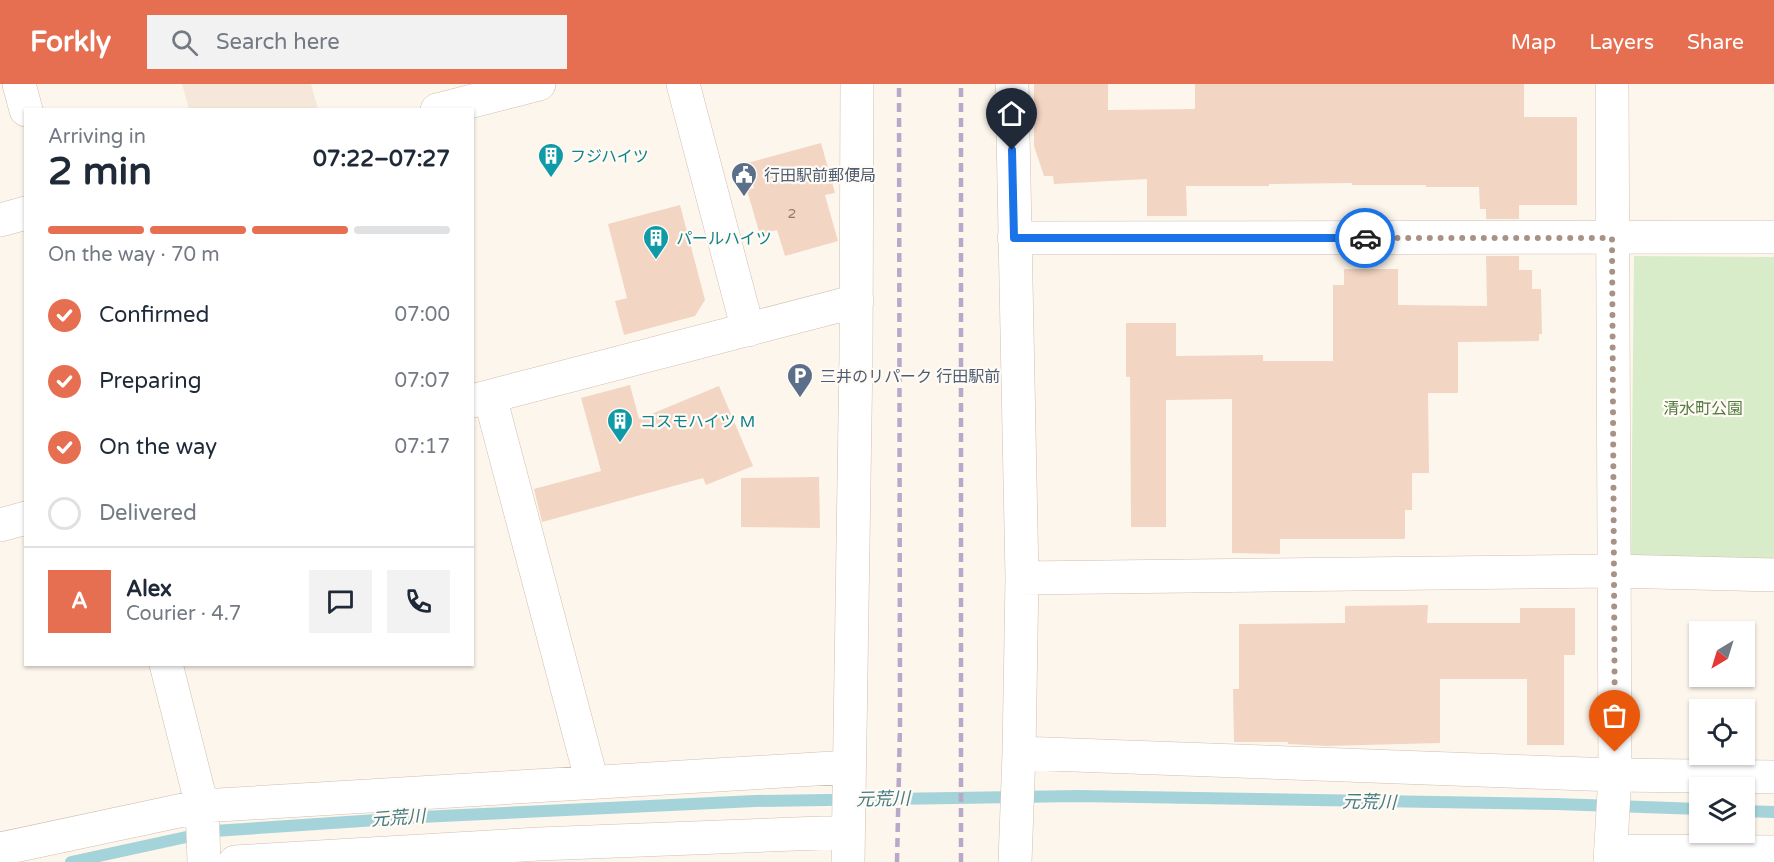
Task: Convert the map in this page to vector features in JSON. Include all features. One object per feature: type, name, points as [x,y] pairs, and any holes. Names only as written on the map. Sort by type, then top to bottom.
[{"type":"street","points":[[19,84],[25,108]]},
{"type":"street","points":[[445,108],[539,84]]},
{"type":"street","points":[[683,84],[748,330]]},
{"type":"street","points":[[235,862],[848,847],[857,302],[857,84]]},
{"type":"street","points":[[1012,84],[1022,578],[1015,862]]},
{"type":"street","points":[[1612,84],[1615,775],[1610,856],[1774,852]]},
{"type":"street","points":[[0,220],[24,214]]},
{"type":"street","points":[[1014,238],[1774,237]]},
{"type":"street","points":[[592,782],[481,399],[857,302]]},
{"type":"street","points":[[0,525],[24,519]]},
{"type":"street","points":[[1022,578],[1614,571],[1774,575]]},
{"type":"street","points":[[167,666],[202,806],[204,862]]},
{"type":"street","points":[[1019,753],[1615,775],[1774,777]]},
{"type":"street","points":[[0,849],[202,806],[849,767]]},
{"type":"shaded area","points":[[182,84],[311,84],[318,108],[189,108]]},
{"type":"green space","name":"清水町公園","points":[[1634,256],[1774,257],[1774,560],[1631,560]]},
{"type":"building","points":[[1034,84],[1108,84],[1108,110],[1195,109],[1195,84],[1524,84],[1524,117],[1577,117],[1577,205],[1519,205],[1519,219],[1486,219],[1486,209],[1480,209],[1479,187],[1352,185],[1352,183],[1186,186],[1187,216],[1147,216],[1147,179],[1054,184],[1053,176],[1044,176],[1034,146]]},
{"type":"building","points":[[821,143],[835,193],[825,195],[838,241],[785,256],[777,230],[760,235],[747,190],[754,188],[747,163]]},
{"type":"building","name":"パールハイツ","points":[[680,205],[705,300],[695,316],[624,335],[615,301],[627,298],[608,224]]},
{"type":"building","points":[[1486,256],[1519,256],[1519,270],[1532,270],[1532,289],[1541,289],[1542,334],[1539,334],[1539,341],[1458,342],[1458,393],[1428,393],[1429,473],[1412,473],[1412,510],[1405,510],[1405,539],[1280,539],[1280,554],[1232,553],[1232,399],[1166,400],[1166,527],[1131,527],[1130,377],[1126,377],[1126,323],[1176,323],[1176,356],[1263,355],[1263,361],[1333,361],[1333,285],[1344,285],[1344,269],[1398,269],[1398,305],[1487,306]]},
{"type":"building","points":[[630,385],[639,419],[719,386],[753,466],[706,485],[703,478],[542,522],[534,489],[601,471],[581,398]]},
{"type":"building","points":[[819,477],[820,528],[741,527],[741,478]]},
{"type":"building","points":[[1428,605],[1427,623],[1520,623],[1520,608],[1575,608],[1575,655],[1564,655],[1564,745],[1527,745],[1527,679],[1440,679],[1440,743],[1326,746],[1288,744],[1288,742],[1234,742],[1233,689],[1239,689],[1239,624],[1345,623],[1345,606]]},
{"type":"waterway","name":"元荒川","points":[[71,862],[214,831],[421,817],[755,801],[1078,796],[1557,804],[1689,809]]},
{"type":"waterway","name":"元荒川","points":[[1755,811],[1774,812]]},
{"type":"railway","points":[[897,862],[900,725],[899,84]]},
{"type":"railway","points":[[961,84],[961,862]]},
{"type":"way so far","points":[[1365,238],[1612,238],[1615,752]]},
{"type":"place","name":"フジハイツ","points":[[551,179]]},
{"type":"place","name":"行田駅前郵便局","points":[[744,198]]},
{"type":"place","name":"パールハイツ","points":[[656,261]]},
{"type":"place","name":"三井のリパーク 行田駅前","points":[[800,399]]},
{"type":"place","name":"コスモハイツ M","points":[[620,444]]},
{"type":"route","points":[[1012,150],[1014,238],[1365,238]]}]
